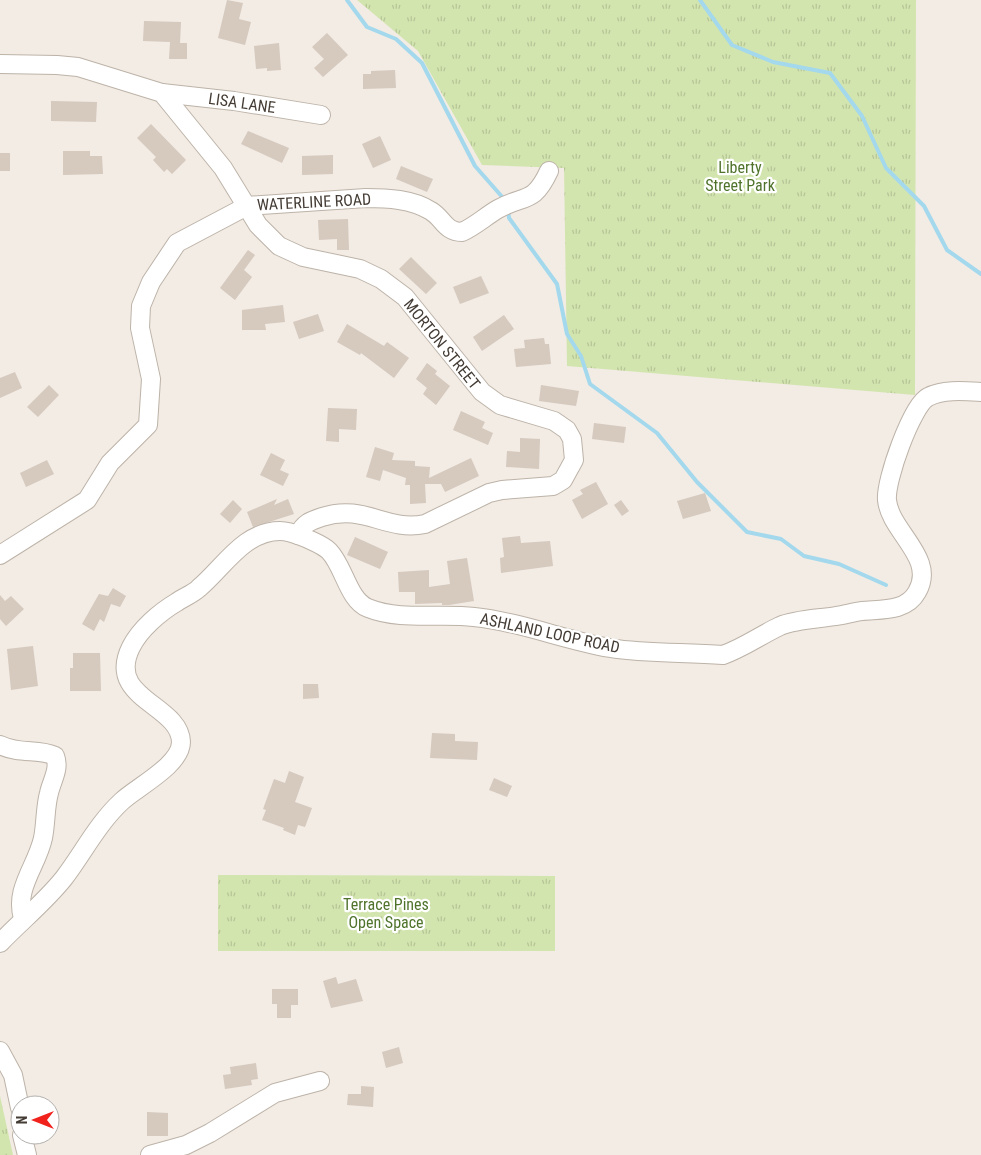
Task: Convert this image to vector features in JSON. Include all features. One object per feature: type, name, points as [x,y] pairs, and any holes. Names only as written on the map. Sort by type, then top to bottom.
[{"type":"street","points":[[0,64],[57,65],[78,68],[162,93]]},
{"type":"street","name":"LISA LANE","points":[[162,93],[234,101],[321,116]]},
{"type":"street","name":"MORTON STREET","points":[[162,93],[223,168],[258,225],[279,246],[303,257],[334,262],[365,271],[405,297],[482,392],[500,405],[560,424],[572,439],[574,449],[570,470],[563,480],[552,486],[502,490],[489,493],[425,524],[415,526],[391,523],[362,514],[338,512],[309,521],[302,526],[298,535]]},
{"type":"street","name":"WATERLINE ROAD","points":[[0,555],[87,500],[110,463],[148,425],[151,379],[140,328],[141,306],[152,282],[177,244],[247,206],[383,198],[415,204],[432,211],[446,227],[456,232],[462,232],[499,208],[524,200],[534,193],[543,184],[549,171]]},
{"type":"street","name":"ASHLAND LOOP ROAD","points":[[0,943],[64,878],[93,835],[121,802],[176,758],[181,746],[180,733],[172,722],[140,696],[131,685],[128,677],[128,657],[136,640],[168,608],[197,590],[238,548],[270,532],[287,532],[327,548],[342,569],[355,596],[364,606],[381,613],[474,617],[506,622],[610,648],[722,654],[737,650],[782,625],[898,607],[909,601],[918,592],[922,574],[920,560],[909,542],[898,530],[887,501],[893,468],[917,407],[928,397],[944,392],[981,392]]},
{"type":"street","points":[[0,745],[20,752],[48,753],[55,756],[57,761],[57,770],[46,809],[42,839],[20,900],[23,918]]},
{"type":"street","points":[[0,1051],[13,1075],[17,1095]]},
{"type":"street","points":[[150,1155],[186,1145],[275,1093],[320,1081]]},
{"type":"green space","name":"Liberty Street Park","points":[[357,0],[916,0],[915,395],[567,366],[564,168],[482,165],[418,51]]},
{"type":"green space","name":"Terrace Pines Open Space","points":[[218,875],[555,876],[555,951],[218,951]]},
{"type":"green space","points":[[0,1096],[13,1155],[0,1155]]},
{"type":"building","points":[[227,0],[243,3],[239,19],[251,22],[245,45],[218,38]]},
{"type":"building","points":[[144,21],[181,22],[180,43],[187,43],[187,59],[169,59],[170,42],[143,41]]},
{"type":"building","points":[[327,33],[348,55],[323,77],[314,68],[324,59],[312,47]]},
{"type":"building","points":[[279,43],[281,70],[267,71],[267,68],[256,69],[254,46]]},
{"type":"building","points":[[395,70],[396,88],[363,89],[363,74],[371,74],[371,71]]},
{"type":"building","points":[[51,101],[97,102],[96,122],[51,121]]},
{"type":"building","points":[[151,124],[186,160],[172,174],[167,169],[164,172],[153,160],[156,157],[137,138]]},
{"type":"building","points":[[248,131],[289,148],[282,163],[241,144]]},
{"type":"building","points":[[380,136],[391,160],[373,168],[362,144]]},
{"type":"building","points":[[63,151],[90,151],[90,156],[102,156],[103,174],[63,175]]},
{"type":"building","points":[[0,153],[10,153],[10,171],[0,171]]},
{"type":"building","points":[[333,155],[333,174],[302,175],[302,156]]},
{"type":"building","points":[[401,166],[433,179],[427,192],[396,179]]},
{"type":"building","points":[[348,219],[349,250],[337,250],[337,239],[319,240],[318,220]]},
{"type":"building","points":[[248,250],[255,255],[244,270],[252,277],[235,300],[220,288]]},
{"type":"building","points":[[411,257],[437,283],[426,294],[399,269]]},
{"type":"building","points":[[481,276],[489,293],[460,304],[453,287]]},
{"type":"building","points":[[283,305],[285,322],[265,324],[266,330],[242,330],[242,310]]},
{"type":"building","points":[[318,314],[324,331],[299,339],[293,322]]},
{"type":"building","points":[[504,315],[514,329],[482,351],[473,337]]},
{"type":"building","points":[[347,324],[384,346],[387,342],[409,358],[394,378],[361,353],[360,355],[337,342]]},
{"type":"building","points":[[544,338],[545,344],[549,344],[551,364],[516,367],[514,349],[525,348],[524,340]]},
{"type":"building","points":[[427,363],[437,371],[435,374],[450,386],[436,405],[423,394],[427,388],[416,379]]},
{"type":"building","points":[[15,372],[22,388],[0,398],[0,378]]},
{"type":"building","points":[[49,385],[59,395],[38,417],[27,407]]},
{"type":"building","points":[[541,385],[579,391],[576,406],[539,401]]},
{"type":"building","points":[[328,408],[357,409],[356,430],[339,429],[339,442],[326,441]]},
{"type":"building","points":[[461,411],[485,422],[482,428],[493,433],[488,445],[453,430]]},
{"type":"building","points":[[594,423],[626,427],[624,443],[592,439]]},
{"type":"building","points":[[520,438],[540,439],[539,469],[506,467],[507,451],[520,452]]},
{"type":"building","points":[[375,447],[394,453],[392,460],[415,461],[415,466],[430,467],[429,478],[471,458],[479,476],[445,492],[441,484],[425,484],[426,503],[410,504],[410,485],[405,485],[406,478],[383,470],[380,481],[366,477]]},
{"type":"building","points":[[271,453],[285,460],[280,470],[289,474],[283,486],[260,475]]},
{"type":"building","points":[[47,460],[54,474],[26,487],[20,473]]},
{"type":"building","points":[[596,482],[608,504],[582,519],[572,500],[583,494],[580,490]]},
{"type":"building","points":[[705,493],[711,511],[683,519],[677,501]]},
{"type":"building","points":[[277,499],[274,505],[288,499],[294,514],[253,527],[247,512]]},
{"type":"building","points":[[233,500],[242,509],[230,523],[220,514]]},
{"type":"building","points":[[621,500],[629,511],[622,516],[614,505]]},
{"type":"building","points":[[520,536],[521,543],[550,541],[553,566],[501,573],[500,558],[504,557],[502,538]]},
{"type":"building","points":[[355,537],[388,552],[380,569],[347,555]]},
{"type":"building","points":[[467,558],[474,601],[449,605],[442,605],[442,603],[415,604],[415,592],[399,592],[398,572],[429,570],[429,587],[450,584],[447,561]]},
{"type":"building","points":[[113,588],[126,596],[120,607],[111,604],[104,622],[100,619],[94,631],[82,624],[99,594],[108,596]]},
{"type":"building","points":[[0,595],[5,601],[11,596],[24,609],[6,626],[0,619]]},
{"type":"building","points":[[33,646],[38,686],[11,690],[7,649]]},
{"type":"building","points":[[73,653],[100,653],[101,691],[70,691],[70,668],[73,668]]},
{"type":"building","points":[[303,684],[318,684],[319,698],[303,699]]},
{"type":"building","points":[[432,733],[455,734],[455,741],[478,742],[477,760],[430,758]]},
{"type":"building","points":[[289,771],[304,777],[295,802],[312,808],[305,827],[298,825],[295,835],[283,830],[284,828],[262,820],[266,810],[263,809],[274,779],[285,783]]},
{"type":"building","points":[[494,778],[512,786],[507,797],[489,790]]},
{"type":"building","points":[[336,977],[338,984],[356,979],[363,1001],[331,1008],[323,981]]},
{"type":"building","points":[[272,989],[298,989],[298,1005],[291,1005],[291,1018],[277,1018],[277,1004],[272,1004]]},
{"type":"building","points":[[399,1047],[403,1063],[386,1068],[382,1052]]},
{"type":"building","points":[[256,1063],[258,1079],[251,1080],[252,1085],[225,1089],[223,1075],[231,1074],[230,1067]]},
{"type":"building","points":[[361,1086],[374,1087],[373,1107],[347,1105],[348,1094],[361,1094]]},
{"type":"building","points":[[147,1112],[168,1113],[168,1136],[147,1136]]},
{"type":"waterway","points":[[347,0],[367,27],[396,39],[422,63],[475,166],[504,199]]},
{"type":"waterway","points":[[700,0],[732,45],[773,62],[830,73],[862,116],[886,168],[924,206],[947,250],[981,274]]},
{"type":"waterway","points":[[508,210],[509,218],[557,284],[567,334],[581,356],[590,384],[657,433],[697,482],[747,532],[781,539],[804,556],[839,564],[886,585]]}]
